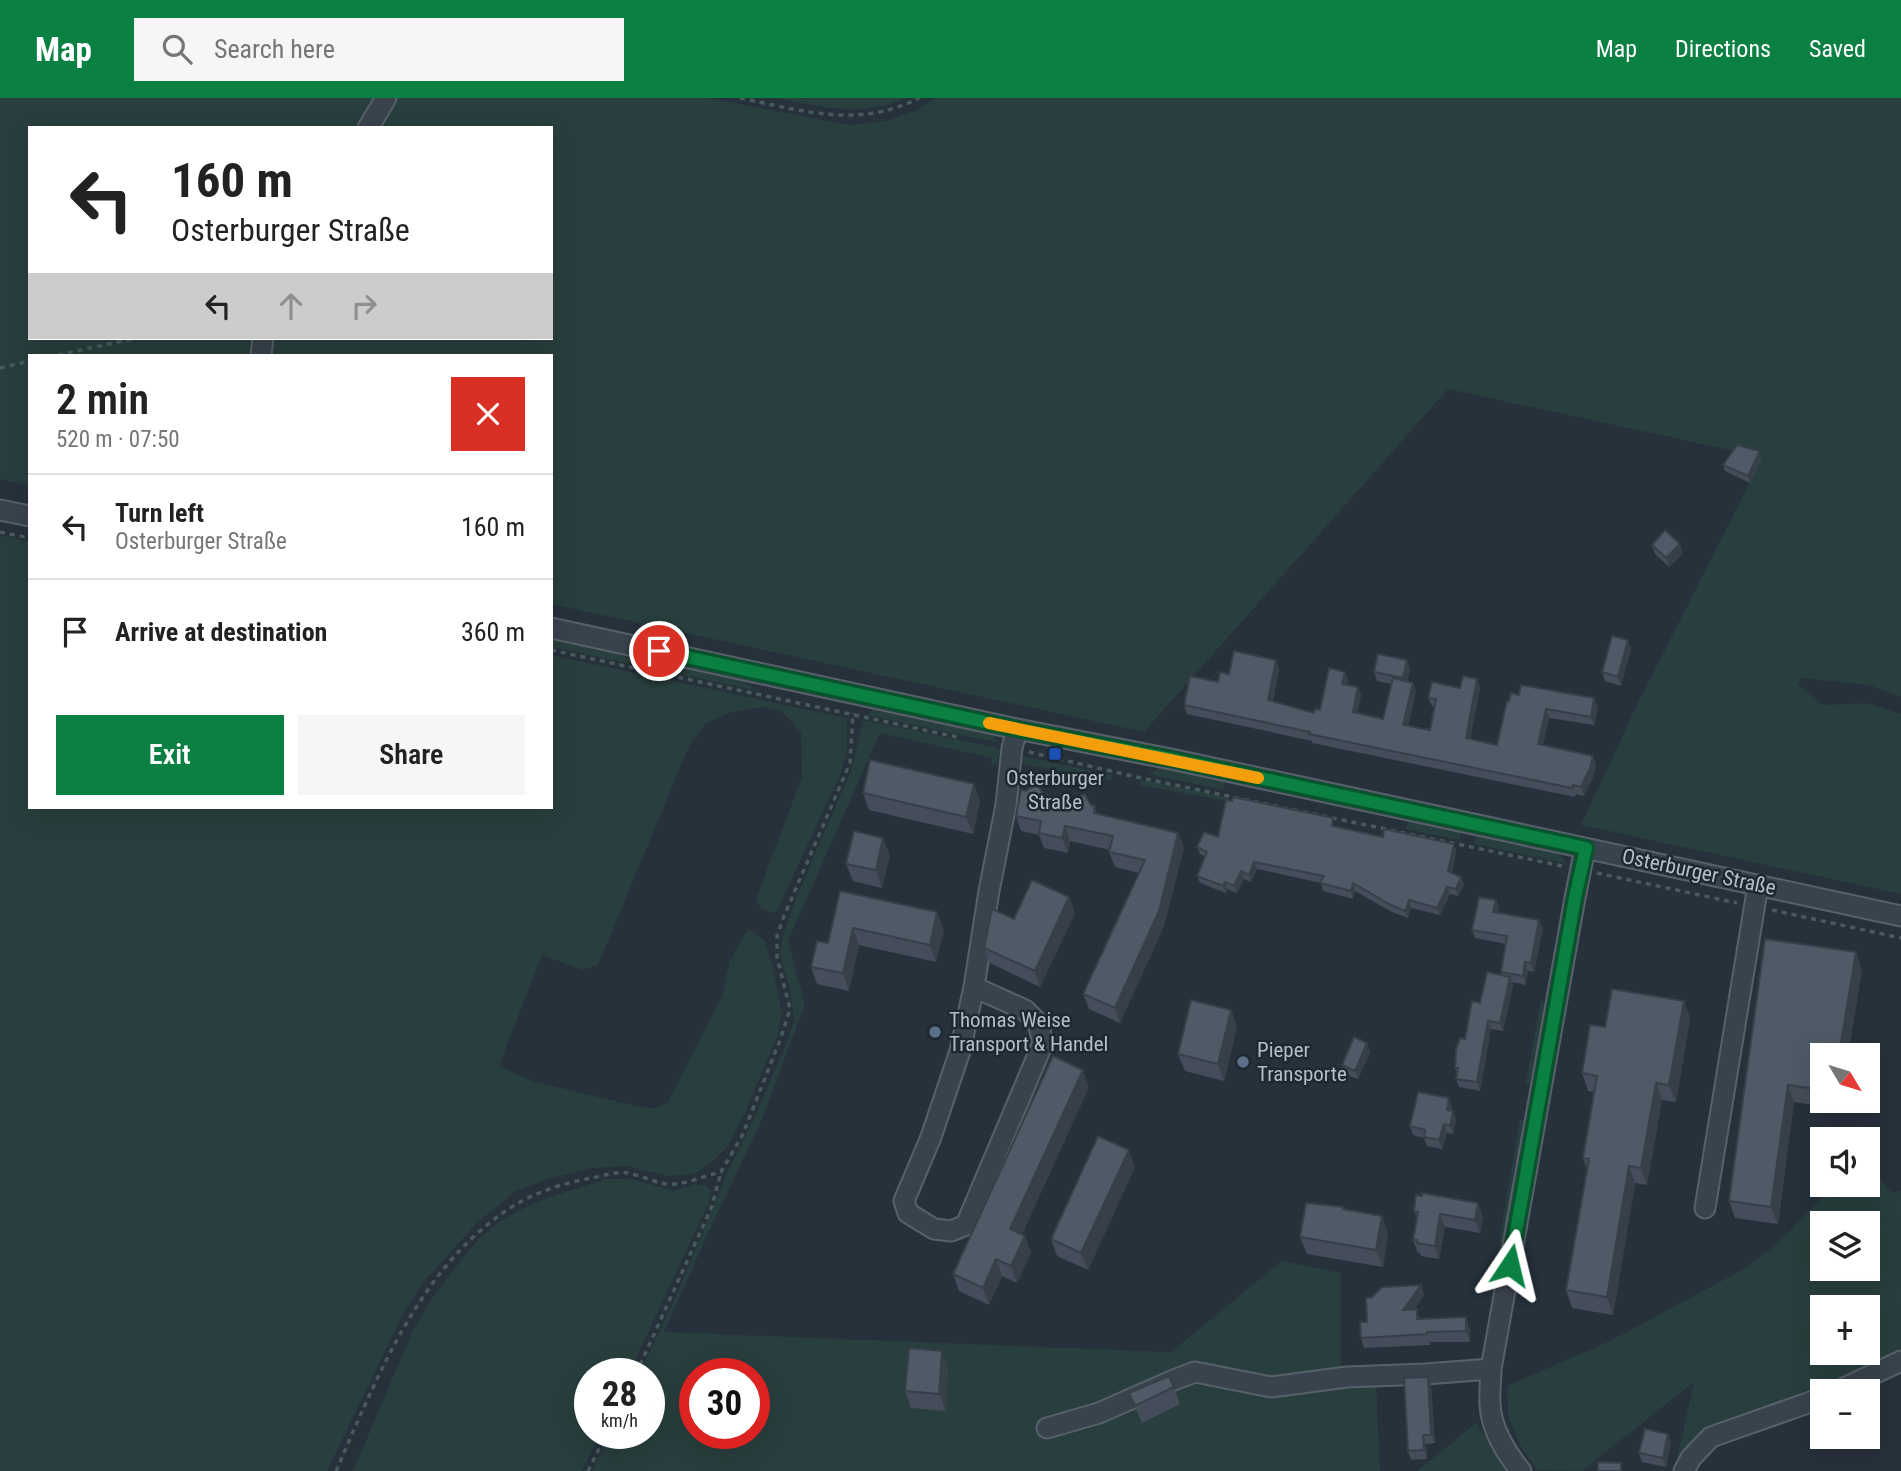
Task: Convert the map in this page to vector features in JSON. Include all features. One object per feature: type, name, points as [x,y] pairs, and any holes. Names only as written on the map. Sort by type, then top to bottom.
[{"type":"street","points":[[369,126],[386,98]]},
{"type":"street","points":[[0,510],[28,516]]},
{"type":"street","name":"Osterburger Straße","points":[[553,628],[858,694],[1015,738],[1184,762],[1901,916]]},
{"type":"street","points":[[974,987],[1025,1010],[1038,1023],[1043,1043],[966,1225],[951,1231],[934,1229],[908,1213],[904,1201],[931,1137],[960,1051],[1006,805],[1015,738]]},
{"type":"street","points":[[1521,1471],[1495,1428],[1489,1405],[1491,1369],[1586,848]]},
{"type":"street","points":[[1705,1208],[1758,885]]},
{"type":"street","points":[[1863,1379],[1901,1361]]},
{"type":"street","points":[[1046,1428],[1099,1413],[1195,1373],[1271,1387],[1347,1377],[1491,1369]]},
{"type":"street","points":[[1684,1471],[1691,1458],[1711,1437],[1810,1402]]},
{"type":"path","points":[[740,98],[831,116],[877,114],[919,98]]},
{"type":"path","points":[[63,354],[128,340]]},
{"type":"path","points":[[0,368],[28,361]]},
{"type":"path","points":[[0,532],[28,538]]},
{"type":"path","points":[[553,650],[959,737]]},
{"type":"path","points":[[643,1358],[712,1206],[721,1172],[743,1134],[780,1041],[790,1009],[777,957],[777,936],[850,763],[852,715],[858,694]]},
{"type":"path","points":[[1015,738],[1144,778],[1901,938]]},
{"type":"path","points":[[336,1471],[394,1346],[419,1303],[460,1250],[491,1221],[518,1203],[552,1188],[589,1178],[625,1172],[673,1185],[721,1172]]},
{"type":"path","points":[[588,1471],[599,1449]]},
{"type":"green space","points":[[0,98],[376,98],[358,126],[28,126],[28,340],[254,340],[253,354],[28,354],[28,486],[0,479]]},
{"type":"green space","points":[[394,98],[709,98],[848,125],[885,121],[915,111],[936,98],[1901,98],[1901,697],[1869,685],[1801,678],[1798,684],[1823,705],[1867,703],[1901,714],[1901,894],[1581,825],[1634,711],[1762,458],[1448,389],[1144,732],[553,604],[553,354],[270,354],[271,340],[553,340],[553,126],[378,126]]},
{"type":"green space","points":[[776,98],[906,98],[874,108],[841,109]]},
{"type":"green space","points":[[0,535],[28,542],[28,809],[553,809],[553,655],[847,718],[847,751],[841,773],[776,913],[761,909],[756,899],[802,777],[801,733],[780,711],[764,707],[731,712],[706,723],[689,746],[598,965],[582,970],[542,955],[499,1066],[532,1081],[631,1105],[654,1109],[668,1102],[721,998],[730,961],[748,928],[765,941],[782,1012],[778,1034],[746,1110],[728,1146],[711,1163],[694,1174],[668,1176],[627,1166],[592,1168],[548,1179],[516,1191],[478,1222],[422,1284],[404,1312],[327,1471],[0,1471]]},
{"type":"green space","points":[[553,638],[722,674],[738,679],[759,691],[553,647]]},
{"type":"green space","points":[[879,709],[978,728],[991,734],[999,743],[866,715]]},
{"type":"green space","points":[[863,720],[998,748],[1000,751],[997,763],[991,766],[992,758],[880,733],[788,941],[805,1004],[761,1122],[664,1332],[1171,1352],[1282,1261],[1341,1273],[1341,1383],[1376,1383],[1380,1471],[592,1471],[602,1449],[665,1449],[665,1358],[647,1358],[677,1294],[727,1173],[755,1116],[794,1021],[790,988],[780,953],[796,898],[852,768]]},
{"type":"green space","points":[[1023,756],[1112,775],[1111,780],[1021,764]]},
{"type":"green space","points":[[1162,767],[1225,781],[1223,790],[1148,774]]},
{"type":"green space","points":[[1142,780],[1225,797],[1226,801],[1139,785]]},
{"type":"green space","points":[[1410,820],[1461,831],[1459,840],[1405,829]]},
{"type":"green space","points":[[1476,834],[1554,852],[1568,864],[1474,844]]},
{"type":"green space","points":[[1541,1000],[1549,1005],[1536,1082],[1531,1084],[1526,1083]]},
{"type":"green space","points":[[1520,1120],[1526,1120],[1528,1123],[1504,1268],[1494,1271]]},
{"type":"green space","points":[[606,1179],[631,1179],[675,1191],[694,1184],[706,1186],[711,1191],[709,1202],[636,1358],[574,1358],[574,1449],[593,1449],[582,1471],[353,1471],[413,1330],[433,1297],[480,1238],[501,1221],[550,1197]]},
{"type":"green space","points":[[1880,1180],[1893,1193],[1901,1190],[1901,1350],[1880,1360],[1880,1295],[1810,1295],[1810,1365],[1870,1365],[1841,1379],[1810,1379],[1810,1394],[1718,1427],[1676,1471],[1694,1382],[1582,1471],[1538,1470],[1522,1449],[1508,1416],[1507,1386],[1608,1342],[1742,1270],[1775,1246],[1822,1197],[1880,1197]]},
{"type":"green space","points":[[1476,1423],[1508,1471],[1417,1471]]},
{"type":"building","points":[[1737,445],[1760,451],[1748,476],[1723,465]]},
{"type":"building","points":[[1665,530],[1680,544],[1666,558],[1652,545]]},
{"type":"building","points":[[1612,636],[1628,640],[1618,677],[1602,672]]},
{"type":"building","points":[[1234,651],[1276,660],[1268,700],[1314,713],[1315,709],[1320,710],[1329,668],[1345,672],[1342,684],[1358,687],[1353,712],[1383,719],[1393,678],[1413,683],[1403,725],[1430,730],[1436,699],[1428,698],[1432,682],[1460,688],[1463,676],[1477,679],[1466,738],[1497,745],[1507,701],[1511,693],[1519,695],[1521,685],[1594,698],[1591,717],[1546,709],[1538,744],[1593,756],[1590,768],[1581,787],[1573,785],[1572,788],[1309,734],[1310,732],[1184,705],[1190,676],[1218,682],[1220,672],[1229,674]]},
{"type":"building","points":[[1378,654],[1407,660],[1403,678],[1374,672]]},
{"type":"building","points":[[870,760],[974,784],[966,817],[863,793]]},
{"type":"building","points":[[1033,786],[1039,787],[1044,795],[1074,801],[1084,794],[1091,805],[1095,806],[1094,813],[1178,833],[1159,911],[1115,1008],[1083,994],[1145,860],[1109,852],[1113,836],[1065,826],[1062,838],[1039,833],[1041,821],[1016,816],[1021,790],[1026,791]]},
{"type":"building","points":[[1233,797],[1333,818],[1332,826],[1383,837],[1384,829],[1454,844],[1448,871],[1461,877],[1456,889],[1447,887],[1437,908],[1409,900],[1405,911],[1353,883],[1351,891],[1320,883],[1324,876],[1254,862],[1249,875],[1241,871],[1234,886],[1225,882],[1223,886],[1197,876],[1207,852],[1197,847],[1204,832],[1218,837],[1226,800],[1232,801]]},
{"type":"building","points":[[854,831],[883,838],[876,870],[846,864]]},
{"type":"building","points":[[1032,880],[1069,897],[1035,971],[984,948],[992,909],[1014,919]]},
{"type":"building","points":[[840,891],[937,912],[930,945],[853,928],[843,973],[811,967],[817,941],[828,943]]},
{"type":"building","points":[[1479,897],[1496,900],[1493,912],[1539,920],[1531,963],[1525,962],[1523,976],[1501,972],[1507,936],[1472,930]]},
{"type":"building","points":[[1765,939],[1856,952],[1841,1043],[1810,1043],[1810,1088],[1788,1085],[1771,1207],[1729,1201]]},
{"type":"building","points":[[1487,972],[1510,977],[1500,1023],[1488,1021],[1477,1082],[1456,1079],[1456,1050],[1460,1038],[1465,1039],[1472,1001],[1480,1003]]},
{"type":"building","points":[[1612,989],[1684,1001],[1669,1085],[1656,1083],[1641,1168],[1629,1166],[1607,1297],[1566,1290],[1589,1159],[1583,1158],[1597,1076],[1582,1073],[1590,1025],[1605,1027]]},
{"type":"building","points":[[1191,1000],[1231,1010],[1218,1064],[1178,1054]]},
{"type":"building","points":[[1354,1037],[1367,1043],[1355,1071],[1342,1065]]},
{"type":"building","points":[[1053,1056],[1083,1070],[1010,1229],[1025,1236],[1011,1266],[996,1259],[983,1288],[953,1274]]},
{"type":"building","points":[[1418,1092],[1449,1098],[1447,1110],[1453,1111],[1450,1126],[1444,1124],[1439,1140],[1424,1137],[1425,1130],[1410,1126]]},
{"type":"building","points":[[1098,1136],[1129,1150],[1081,1253],[1051,1239]]},
{"type":"building","points":[[1422,1193],[1478,1203],[1475,1220],[1440,1214],[1435,1246],[1417,1243],[1417,1240],[1413,1240],[1418,1212],[1414,1211],[1416,1195],[1422,1196]]},
{"type":"building","points":[[1306,1203],[1344,1207],[1343,1209],[1382,1216],[1376,1250],[1300,1237]]},
{"type":"building","points":[[1421,1285],[1403,1310],[1417,1309],[1417,1319],[1466,1317],[1466,1331],[1361,1338],[1360,1322],[1367,1322],[1366,1298],[1371,1298],[1382,1287]]},
{"type":"building","points":[[909,1348],[942,1351],[939,1394],[905,1391]]},
{"type":"building","points":[[1169,1376],[1174,1387],[1135,1406],[1129,1393]]},
{"type":"building","points":[[1428,1377],[1431,1435],[1423,1435],[1424,1450],[1408,1451],[1404,1378]]},
{"type":"building","points":[[1645,1429],[1668,1434],[1663,1458],[1639,1453]]},
{"type":"building","points":[[1598,1462],[1621,1463],[1621,1471],[1598,1471]]},
{"type":"slow traffic","points":[[989,723],[1258,778]]},
{"type":"place","name":"Osterburger Straße","points":[[1055,754]]},
{"type":"place","name":"Thomas Weise Transport & Handel","points":[[935,1032]]},
{"type":"place","name":"Pieper Transporte","points":[[1243,1062]]},
{"type":"route","points":[[659,651],[1586,848],[1510,1265]]}]
